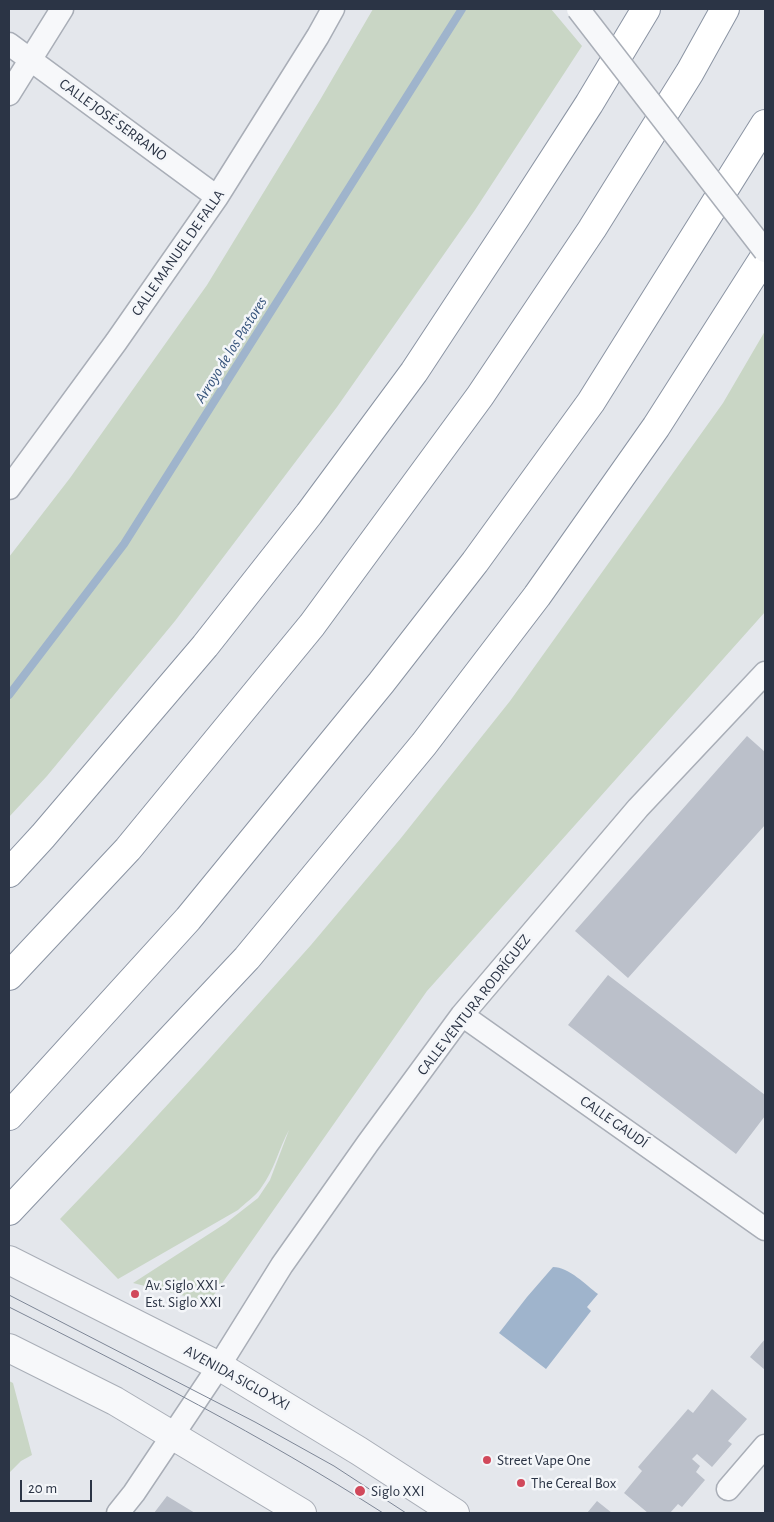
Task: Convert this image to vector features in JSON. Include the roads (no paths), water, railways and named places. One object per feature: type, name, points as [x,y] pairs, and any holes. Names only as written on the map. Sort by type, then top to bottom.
[{"type":"highway","points":[[9,874],[205,646],[309,514],[385,412],[414,372],[516,218],[589,104],[646,9]]},
{"type":"highway","points":[[9,976],[128,849],[317,617],[480,396],[592,229],[690,72],[725,9]]},
{"type":"highway","points":[[9,1116],[188,919],[381,683],[475,562],[592,402],[765,124]]},
{"type":"highway","points":[[9,1211],[247,958],[424,744],[537,596],[651,435],[765,256]]},
{"type":"street","points":[[9,94],[62,9]]},
{"type":"street","name":"CALLE MANUEL DE FALLA","points":[[9,488],[116,342],[217,197],[333,9]]},
{"type":"street","points":[[578,9],[765,251]]},
{"type":"street","name":"CALLE JOSÉ SERRANO","points":[[9,44],[217,197]]},
{"type":"street","name":"CALLE VENTURA RODRÍGUEZ","points":[[118,1513],[134,1493],[219,1366],[282,1265],[462,1015],[638,808],[765,673]]},
{"type":"street","name":"CALLE GAUDÍ","points":[[462,1015],[765,1229]]},
{"type":"street","name":"AVENIDA SIGLO XXI","points":[[9,1260],[219,1366],[367,1456],[456,1513]]},
{"type":"street","points":[[12,1349],[115,1401],[302,1513]]},
{"type":"street","points":[[728,1489],[765,1446]]},
{"type":"water","points":[[553,1267],[571,1273],[598,1294],[587,1307],[591,1311],[546,1369],[499,1333]]},
{"type":"waterway","name":"Arroyo de los Pastores","points":[[9,695],[124,544],[462,9]]},
{"type":"tram line","points":[[9,1295],[255,1422],[334,1466],[406,1513]]},
{"type":"tram line","points":[[9,1307],[152,1380],[245,1431],[292,1457],[383,1513]]},
{"type":"place","name":"Av. Siglo XXI - Est. Siglo XXI","points":[[135,1294]]},
{"type":"place","name":"Street Vape One","points":[[487,1460]]},
{"type":"place","name":"The Cereal Box","points":[[521,1483]]},
{"type":"place","name":"Siglo XXI","points":[[360,1491]]}]
